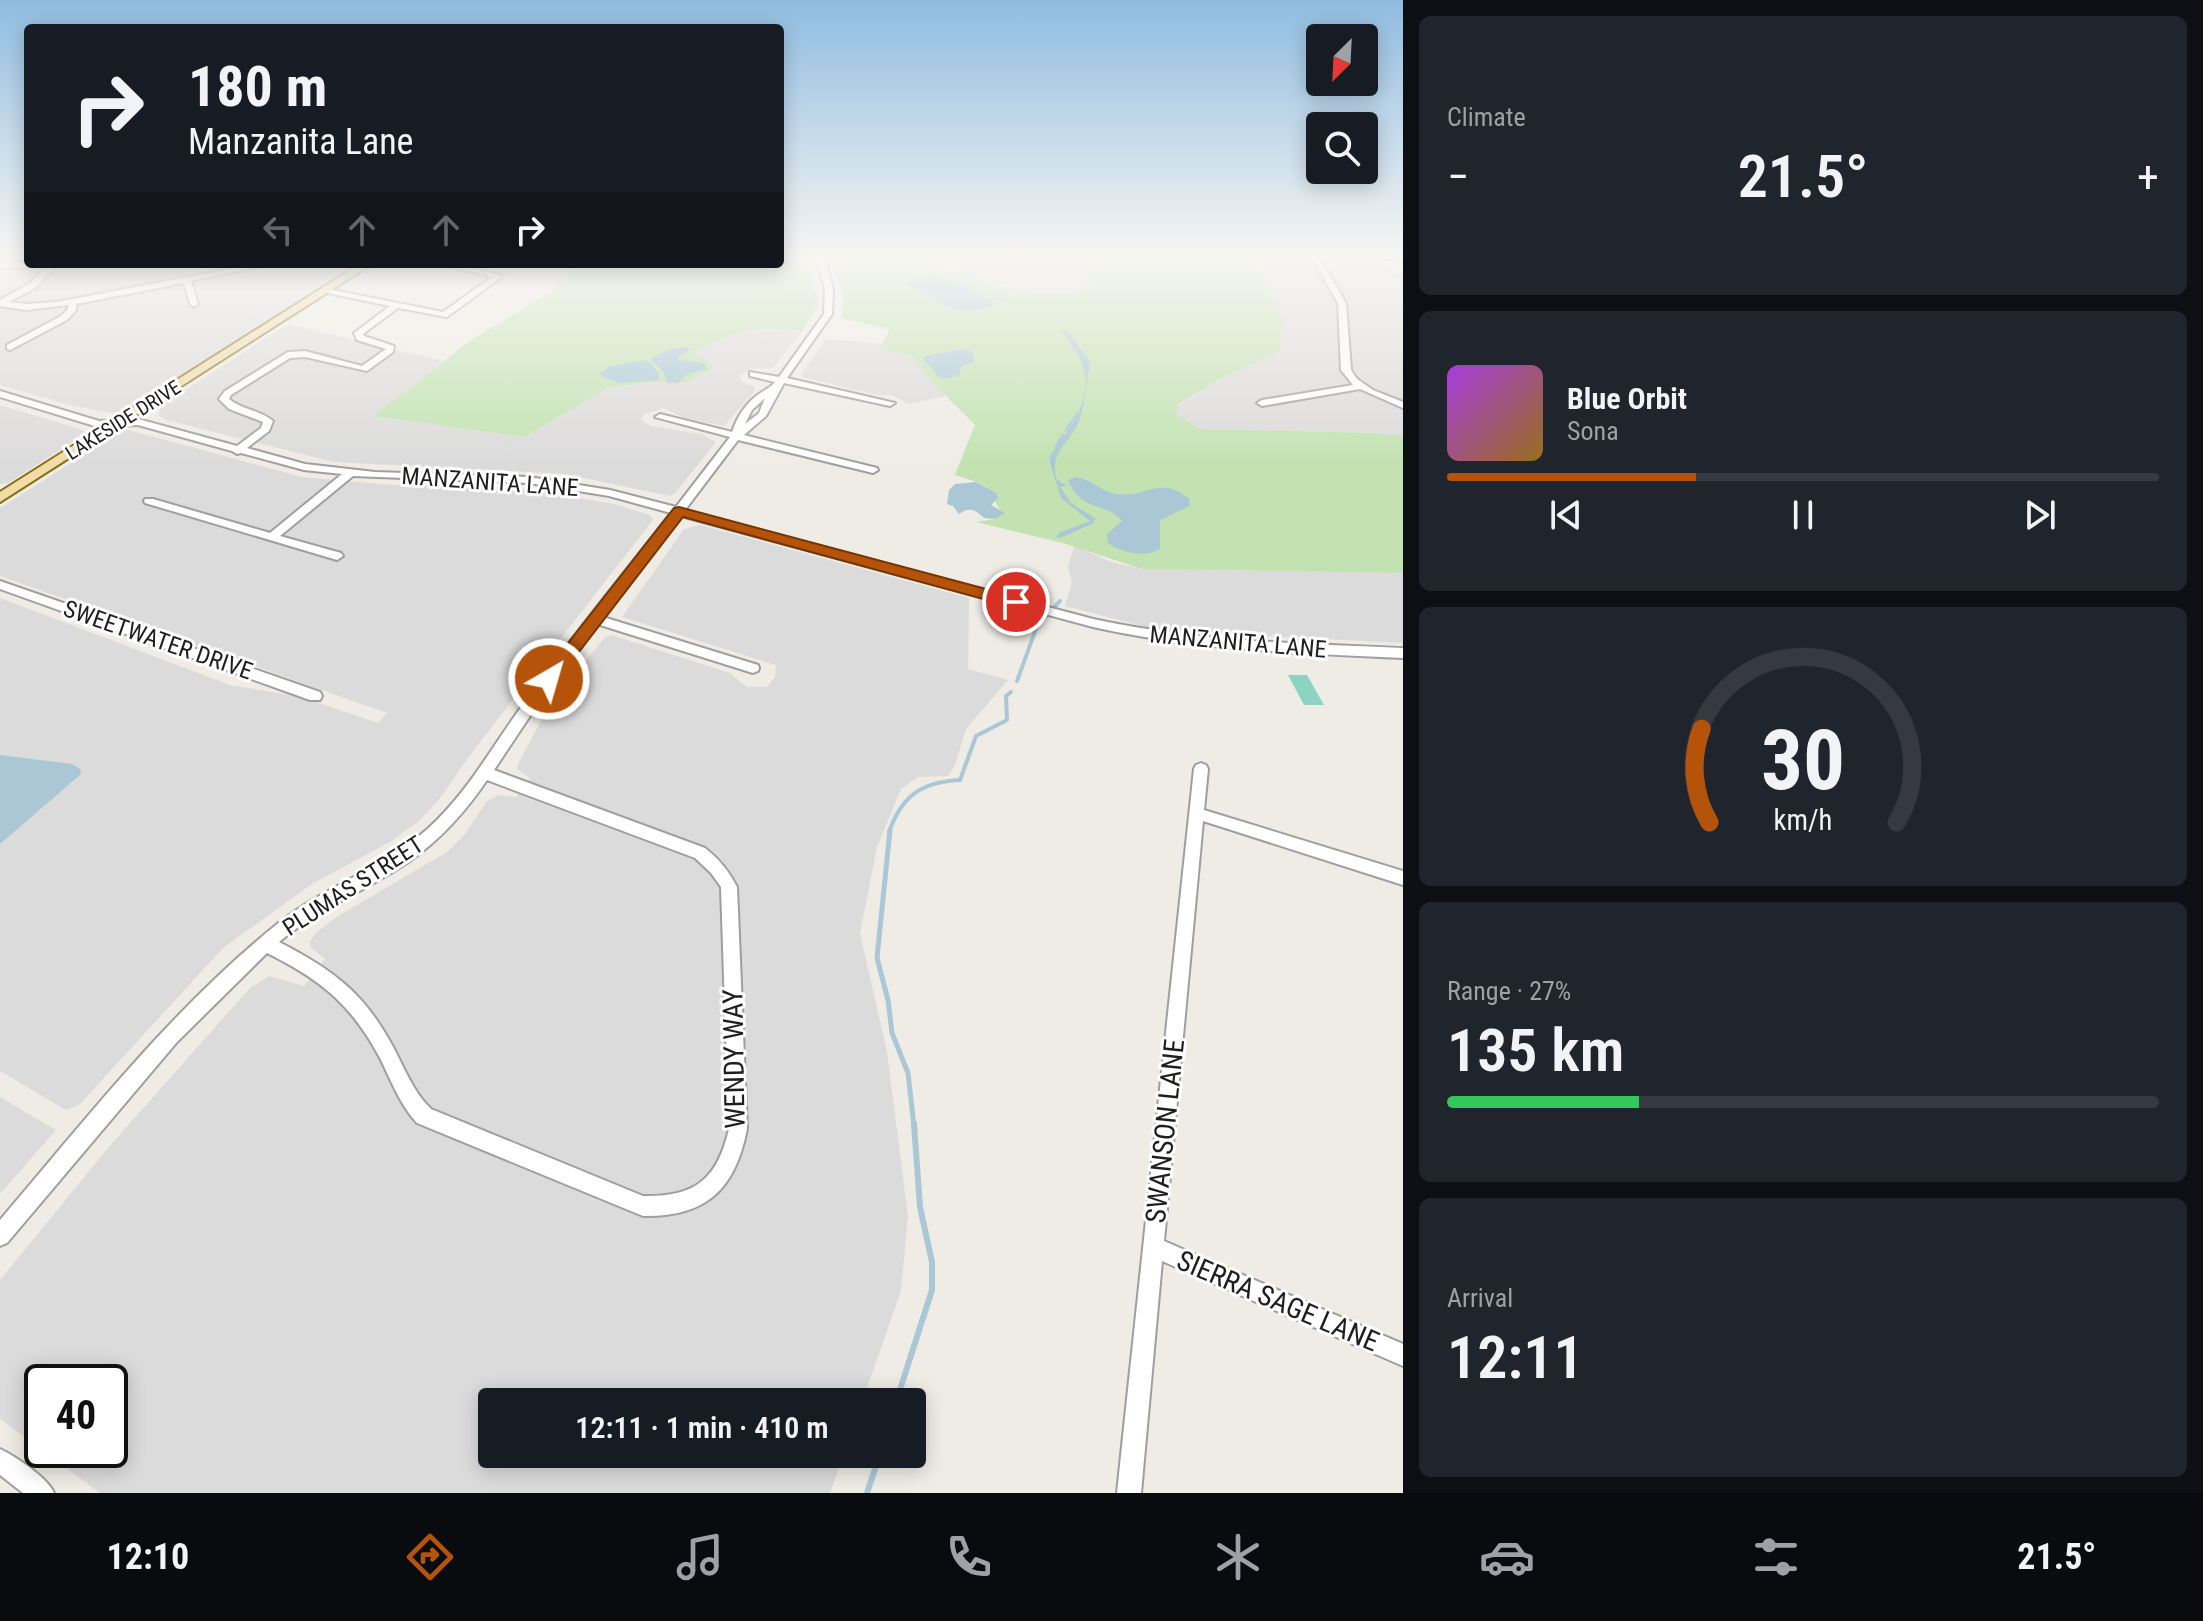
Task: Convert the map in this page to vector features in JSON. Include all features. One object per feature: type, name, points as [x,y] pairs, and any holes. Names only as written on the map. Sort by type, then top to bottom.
[{"type":"main road","name":"LAKESIDE DRIVE","points":[[1,495],[272,325]]},
{"type":"main road","points":[[147,424],[147,413],[155,400]]},
{"type":"street","points":[[10,347],[52,325]]},
{"type":"street","points":[[237,451],[265,429],[268,421],[261,415],[226,403],[224,399],[228,393],[288,355],[305,354],[364,369],[390,350],[390,346],[360,338],[358,333],[369,325]]},
{"type":"street","name":"PLUMAS STREET","points":[[0,1236],[158,1053],[220,987],[266,944],[314,906],[425,841],[456,809],[485,773],[526,710],[736,436],[763,414],[781,378],[820,325]]},
{"type":"street","points":[[1342,325],[1346,370],[1361,386],[1403,405]]},
{"type":"street","points":[[753,374],[890,403]]},
{"type":"street","points":[[1262,403],[1361,386]]},
{"type":"street","name":"MANZANITA LANE","points":[[0,394],[98,424],[147,424],[294,465],[350,473],[548,482],[610,493],[1117,629],[1187,641],[1403,653]]},
{"type":"street","points":[[660,417],[873,470]]},
{"type":"street","points":[[273,536],[350,473]]},
{"type":"street","points":[[149,501],[337,556]]},
{"type":"street","name":"SWEETWATER DRIVE","points":[[0,585],[315,696]]},
{"type":"street","points":[[596,619],[753,668]]},
{"type":"street","name":"SWANSON LANE","points":[[1129,1493],[1199,814],[1201,769]]},
{"type":"street","name":"WENDY WAY","points":[[266,944],[317,971],[352,1000],[368,1020],[413,1105],[424,1116],[643,1206],[664,1208],[700,1197],[727,1168],[738,1129],[729,887],[725,879],[713,863],[700,853],[485,773]]},
{"type":"street","points":[[1199,814],[1403,878]]},
{"type":"street","name":"SIERRA SAGE LANE","points":[[1153,1247],[1403,1355]]},
{"type":"street","points":[[0,1461],[42,1493]]},
{"type":"shaded area","points":[[0,325],[260,325],[124,411],[112,413],[69,405],[0,385]]},
{"type":"shaded area","points":[[291,325],[443,361],[376,416],[524,437],[608,388],[654,382],[689,382],[693,352],[741,330],[802,331],[773,368],[751,369],[740,375],[741,381],[754,387],[755,391],[724,426],[684,418],[664,408],[645,414],[642,418],[644,422],[651,426],[701,434],[716,442],[670,496],[565,474],[334,462],[166,420],[158,415],[163,404]]},
{"type":"shaded area","points":[[1282,325],[1403,325],[1403,438],[1375,433],[1198,429],[1177,414],[1177,406],[1228,375],[1280,351]]},
{"type":"shaded area","points":[[827,339],[881,344],[881,348],[911,356],[946,396],[909,404],[892,395],[877,395],[802,377],[801,374]]},
{"type":"shaded area","points":[[0,405],[86,433],[8,483],[0,484]]},
{"type":"shaded area","points":[[125,429],[302,477],[392,485],[531,490],[614,504],[650,515],[653,520],[470,755],[441,797],[419,821],[390,842],[312,884],[223,948],[79,1105],[66,1110],[0,1071],[0,598],[230,685],[302,697],[378,723],[387,713],[0,576],[0,508]]},
{"type":"shaded area","points":[[700,525],[969,598],[968,669],[1008,680],[966,729],[955,765],[948,776],[918,777],[901,789],[877,847],[860,933],[887,1052],[908,1216],[901,1291],[867,1388],[478,1388],[478,1468],[839,1468],[830,1493],[100,1493],[66,1468],[128,1468],[128,1364],[24,1364],[24,1437],[0,1419],[0,1280],[108,1148],[250,988],[269,976],[304,986],[325,959],[311,948],[310,941],[317,932],[338,916],[447,852],[465,834],[487,801],[498,795],[516,797],[530,778],[516,768],[546,711],[604,638],[611,635],[730,673],[747,687],[767,687],[775,677],[776,665],[622,617],[684,529]]},
{"type":"shaded area","points":[[1074,546],[1112,562],[1142,569],[1403,573],[1403,643],[1184,632],[1146,627],[1065,606],[1072,582],[1068,567]]},
{"type":"shaded area","points":[[0,1097],[56,1130],[0,1194]]},
{"type":"green space","points":[[497,325],[806,325],[802,331],[746,331],[709,344],[693,352],[714,366],[689,382],[653,382],[608,388],[524,437],[374,416],[467,343]]},
{"type":"green space","points":[[871,325],[1282,325],[1280,351],[1228,375],[1177,405],[1177,414],[1199,429],[1403,436],[1403,573],[1142,569],[1063,543],[976,522],[995,519],[1000,512],[989,490],[955,475],[975,425],[911,356],[880,348],[890,329]]},
{"type":"green space","points":[[1288,675],[1307,675],[1324,705],[1304,705]]},
{"type":"water","points":[[1062,331],[1067,331],[1090,362],[1080,418],[1058,454],[1055,470],[1057,480],[1067,486],[1060,487],[1071,503],[1096,519],[1092,524],[1060,538],[1056,537],[1059,533],[1090,521],[1061,498],[1049,459],[1074,421],[1086,384],[1082,363]]},
{"type":"water","points":[[687,347],[690,350],[679,356],[678,360],[704,363],[707,369],[687,374],[678,383],[667,383],[663,371],[650,359],[668,350]]},
{"type":"water","points":[[964,349],[973,353],[974,361],[961,367],[960,375],[945,379],[935,375],[923,359],[925,356]]},
{"type":"water","points":[[647,360],[659,373],[659,380],[619,383],[599,375],[608,367]]},
{"type":"water","points":[[1076,477],[1116,494],[1170,488],[1189,499],[1190,506],[1160,520],[1160,549],[1141,554],[1127,552],[1108,543],[1107,534],[1122,521],[1109,511],[1080,498],[1068,480]]},
{"type":"water","points":[[976,482],[996,493],[998,498],[991,505],[1005,513],[995,519],[984,518],[972,510],[959,514],[947,504],[949,490],[955,484]]},
{"type":"water","points":[[0,755],[72,764],[80,769],[81,774],[0,844]]},
{"type":"waterway","points":[[1066,430],[1078,413]]},
{"type":"waterway","points":[[1056,447],[1063,435]]},
{"type":"waterway","points":[[1017,681],[1037,626],[1060,601]]},
{"type":"waterway","points":[[889,832],[900,809],[915,793],[935,784],[960,780],[976,736],[1007,720],[1006,696],[1011,692]]},
{"type":"waterway","points":[[890,830],[877,958],[888,1000],[892,1033],[908,1073],[914,1126]]},
{"type":"waterway","points":[[900,1388],[932,1290],[932,1262],[920,1207],[914,1124]]},
{"type":"waterway","points":[[867,1493],[875,1468]]},
{"type":"route","points":[[549,679],[679,511],[1016,602]]}]
